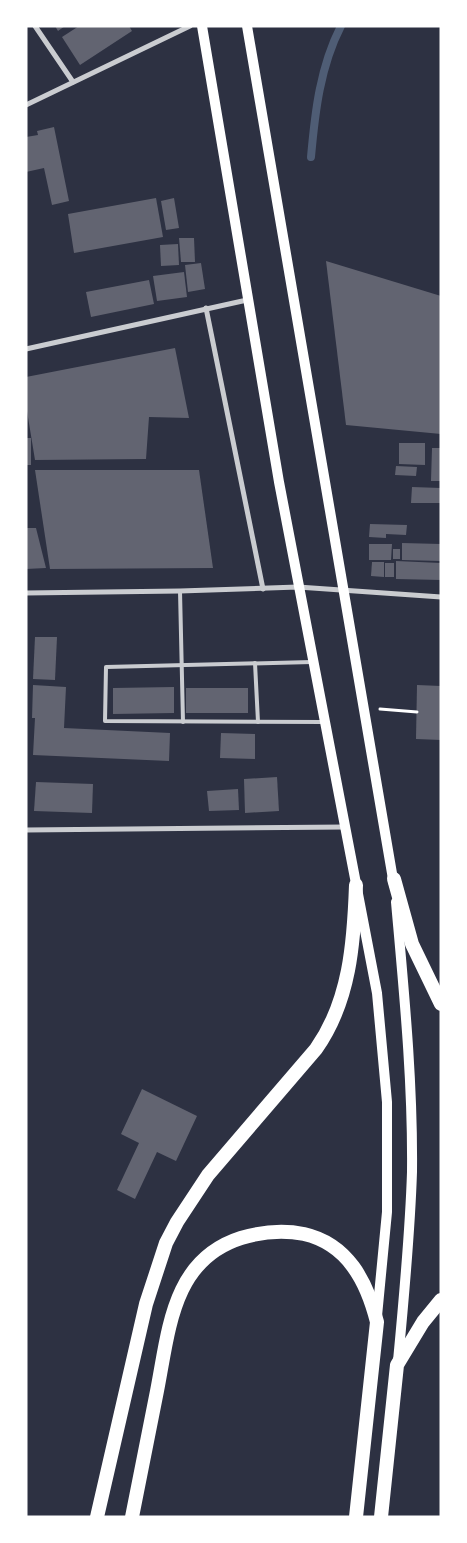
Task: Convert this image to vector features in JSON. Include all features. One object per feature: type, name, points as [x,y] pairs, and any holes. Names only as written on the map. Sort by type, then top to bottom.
[{"type":"highway","points":[[394,879],[412,944],[437,990],[441,1004]]},
{"type":"highway","points":[[97,1517],[146,1304],[160,1257],[177,1222],[198,1189],[316,1049],[331,1026],[345,984],[349,963],[354,928],[356,885]]},
{"type":"highway","points":[[132,1517],[173,1314],[186,1280],[207,1255],[232,1240],[266,1233],[293,1232],[316,1238],[339,1251],[358,1272],[371,1299],[377,1322],[356,1517]]},
{"type":"highway","points":[[381,1517],[397,1365],[423,1322],[441,1300]]},
{"type":"main road","points":[[202,26],[298,587],[377,993],[387,1102],[388,1212],[377,1322]]},
{"type":"main road","points":[[247,26],[394,879],[410,1074],[412,1171],[407,1268],[397,1365]]},
{"type":"street","points":[[35,26],[73,82]]},
{"type":"street","points":[[26,105],[190,26]]},
{"type":"street","points":[[26,349],[248,300]]},
{"type":"street","points":[[206,308],[263,589]]},
{"type":"street","points":[[26,593],[298,587],[441,597]]},
{"type":"street","points":[[26,830],[346,827]]},
{"type":"lane","points":[[180,591],[183,722]]},
{"type":"lane","points":[[312,662],[106,667],[105,722],[324,722]]},
{"type":"lane","points":[[255,663],[258,722]]},
{"type":"path","points":[[365,708],[416,712]]},
{"type":"building","points":[[55,26],[65,26],[58,31]]},
{"type":"building","points":[[79,26],[129,26],[132,31],[80,65],[62,37]]},
{"type":"building","points":[[54,127],[69,201],[52,205],[44,168],[26,172],[26,137],[38,135],[37,131]]},
{"type":"building","points":[[156,198],[163,237],[74,253],[68,214]]},
{"type":"building","points":[[174,198],[179,228],[166,230],[161,201]]},
{"type":"building","points":[[179,238],[194,238],[195,262],[181,262]]},
{"type":"building","points":[[178,244],[179,265],[161,266],[160,245]]},
{"type":"building","points":[[326,261],[441,296],[441,434],[346,425]]},
{"type":"building","points":[[201,263],[205,289],[188,292],[185,265]]},
{"type":"building","points":[[184,272],[187,297],[157,301],[153,276]]},
{"type":"building","points":[[149,280],[154,304],[91,317],[86,292]]},
{"type":"building","points":[[175,348],[189,418],[149,417],[146,459],[35,460],[26,405],[26,377]]},
{"type":"building","points":[[26,438],[31,438],[31,465],[26,465]]},
{"type":"building","points":[[399,443],[425,443],[425,465],[399,464]]},
{"type":"building","points":[[432,448],[441,448],[441,481],[431,481]]},
{"type":"building","points":[[396,466],[417,467],[416,476],[395,475]]},
{"type":"building","points":[[35,470],[199,470],[213,568],[50,569]]},
{"type":"building","points":[[412,487],[441,488],[441,503],[411,503]]},
{"type":"building","points":[[370,524],[407,525],[406,535],[386,534],[386,538],[369,537]]},
{"type":"building","points":[[26,528],[36,528],[46,568],[26,569]]},
{"type":"building","points":[[402,543],[441,544],[441,561],[402,560]]},
{"type":"building","points":[[369,544],[392,544],[391,560],[369,560]]},
{"type":"building","points":[[393,549],[400,549],[400,559],[393,559]]},
{"type":"building","points":[[396,561],[441,563],[441,580],[396,579]]},
{"type":"building","points":[[372,562],[384,562],[384,577],[371,576]]},
{"type":"building","points":[[385,563],[394,563],[394,577],[385,577]]},
{"type":"building","points":[[35,637],[57,637],[55,680],[33,679]]},
{"type":"building","points":[[33,685],[66,687],[64,728],[170,733],[169,761],[33,755],[35,718],[32,718]]},
{"type":"building","points":[[417,685],[441,686],[441,740],[416,739]]},
{"type":"building","points":[[174,687],[174,713],[113,714],[113,688]]},
{"type":"building","points":[[186,688],[248,688],[248,713],[186,713]]},
{"type":"building","points":[[221,733],[255,734],[255,759],[220,758]]},
{"type":"building","points":[[277,777],[279,811],[245,813],[244,779]]},
{"type":"building","points":[[36,782],[93,784],[92,813],[34,811]]},
{"type":"building","points":[[238,789],[239,810],[209,811],[207,791]]},
{"type":"building","points":[[142,1089],[197,1116],[176,1161],[157,1152],[135,1199],[117,1190],[139,1143],[121,1134]]},
{"type":"waterway","points":[[311,157],[314,123],[323,74],[341,26]]}]
